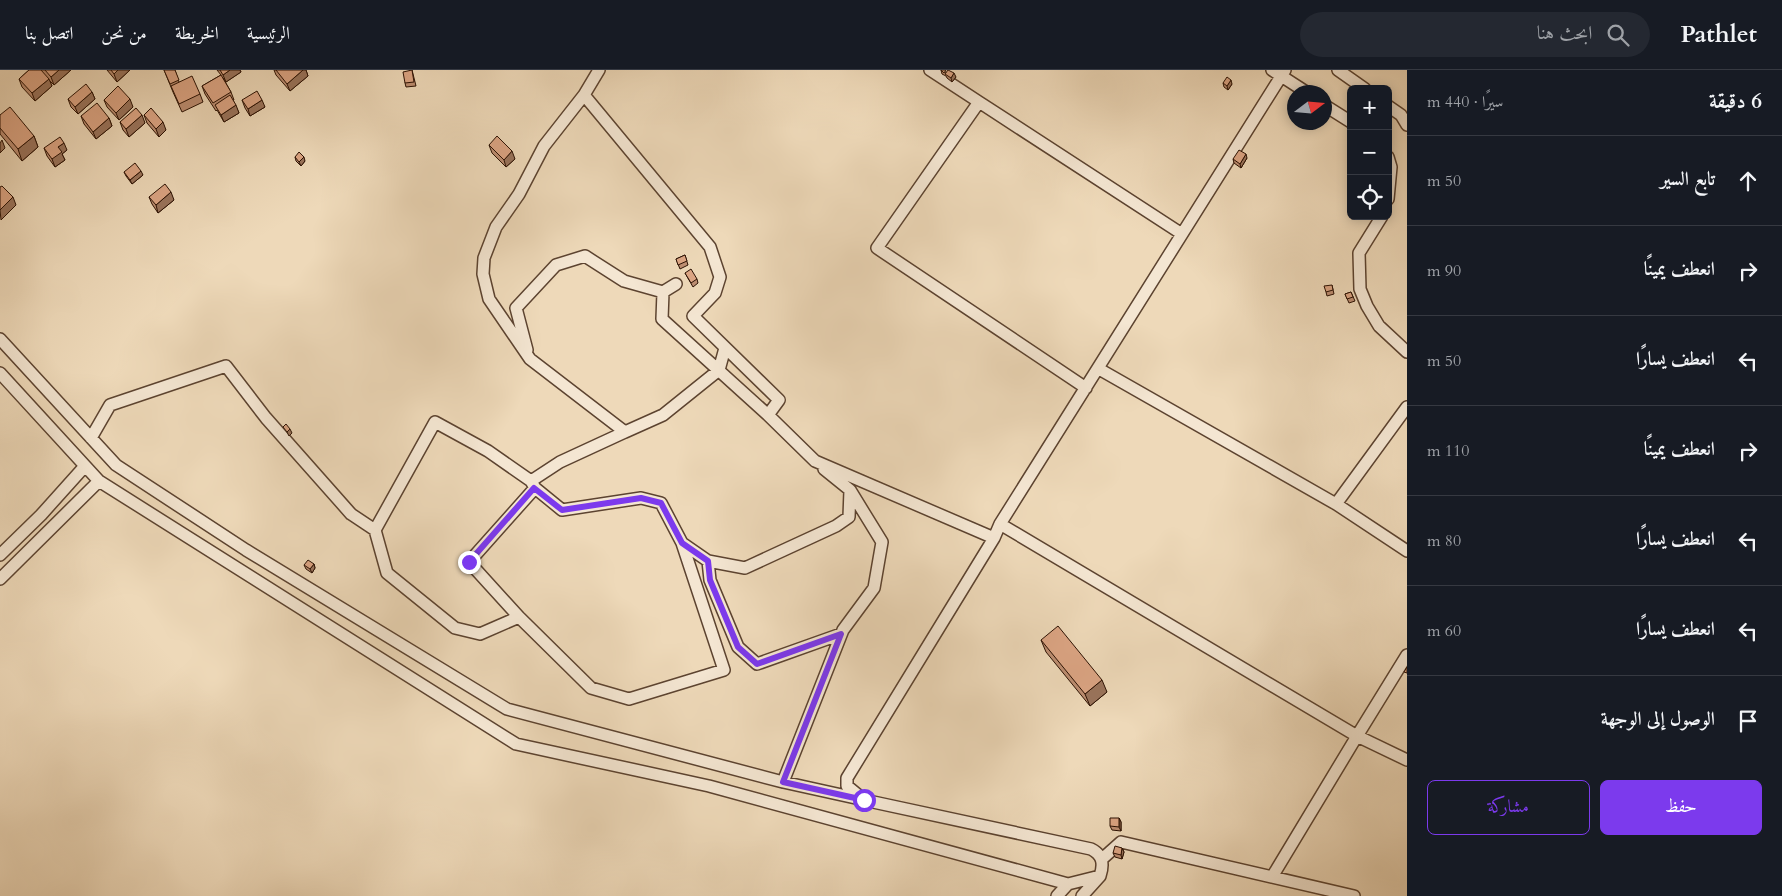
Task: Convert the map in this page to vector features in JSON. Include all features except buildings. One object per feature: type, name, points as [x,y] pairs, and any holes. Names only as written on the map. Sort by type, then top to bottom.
[{"type":"street","points":[[600,70],[584,95],[544,146],[519,194],[496,227],[484,258],[483,274],[489,299],[530,359],[625,432]]},
{"type":"street","points":[[930,70],[1182,234]]},
{"type":"street","points":[[1338,70],[1359,85]]},
{"type":"street","points":[[864,800],[847,786],[847,778],[994,538],[1000,524],[1182,234],[1279,72],[1297,85]]},
{"type":"street","points":[[584,95],[710,247],[720,277],[715,293],[693,316],[779,400],[768,416]]},
{"type":"street","points":[[979,102],[877,248],[1086,388]]},
{"type":"street","points":[[1392,109],[1401,115],[1407,125]]},
{"type":"street","points":[[1332,110],[1347,119]]},
{"type":"street","points":[[1380,220],[1359,253],[1360,289],[1379,326],[1407,352]]},
{"type":"street","points":[[530,359],[516,308],[556,265],[585,256],[624,281],[662,292],[676,284]]},
{"type":"street","points":[[662,292],[662,319],[850,490],[882,542],[874,588],[841,634],[783,782]]},
{"type":"street","points":[[0,339],[116,466],[230,540],[508,709],[783,782],[1091,849],[1099,853],[1102,859],[1100,876],[1082,896]]},
{"type":"street","points":[[374,530],[435,422],[488,451],[533,485],[562,510],[641,498],[661,503],[682,543],[724,670],[629,699],[592,688],[519,617],[469,562],[533,485],[560,462],[663,415],[720,370],[726,348]]},
{"type":"street","points":[[91,438],[110,405],[226,366],[266,418],[351,514],[374,530],[387,573],[455,628],[480,634],[519,617]]},
{"type":"street","points":[[1099,368],[1336,504],[1407,552]]},
{"type":"street","points":[[0,373],[99,481],[516,744],[709,786],[1068,884],[1100,876]]},
{"type":"street","points":[[1336,504],[1407,407]]},
{"type":"street","points":[[816,461],[994,538]]},
{"type":"street","points":[[0,555],[41,515],[85,466]]},
{"type":"street","points":[[0,579],[99,481]]},
{"type":"street","points":[[682,543],[708,561],[745,568],[836,526],[849,517],[850,490]]},
{"type":"street","points":[[1000,524],[1357,736],[1407,760]]},
{"type":"street","points":[[708,561],[710,580],[738,647],[757,664],[841,634]]},
{"type":"street","points":[[1272,877],[1407,655]]},
{"type":"street","points":[[1102,859],[1122,842],[1354,896]]},
{"type":"street","points":[[1057,896],[1068,884]]},
{"type":"route","points":[[469,562],[534,488],[562,510],[641,498],[661,503],[682,543],[708,561],[710,580],[738,647],[757,664],[841,634],[783,782],[864,800]]}]
